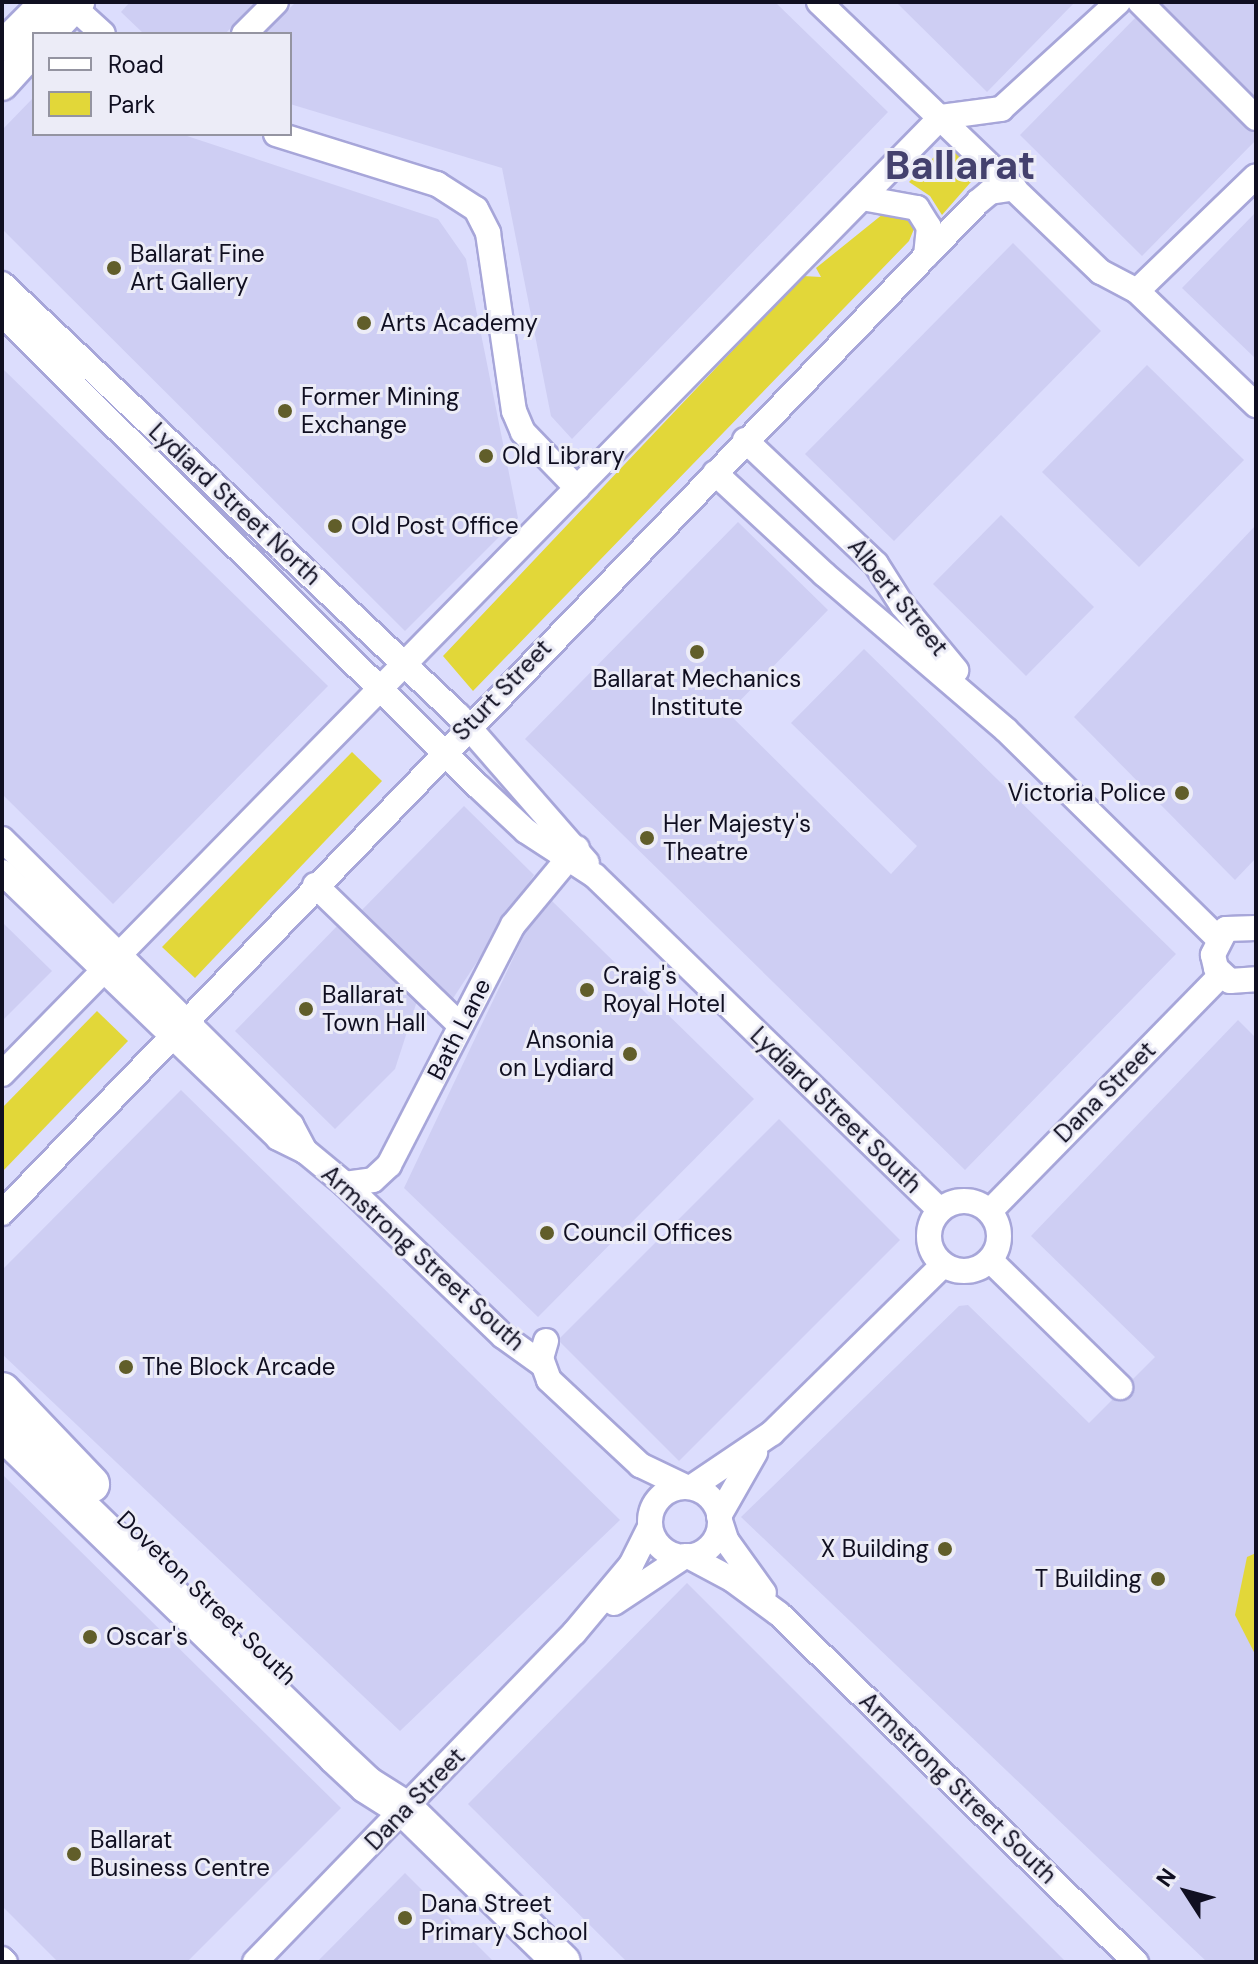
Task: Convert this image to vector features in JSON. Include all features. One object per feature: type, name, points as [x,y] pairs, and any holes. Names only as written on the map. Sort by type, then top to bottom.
[{"type":"highway","name":"Doveton Street South","points":[[2,1391],[382,1769],[405,1809]]},
{"type":"highway","name":"Doveton Street South","points":[[2,1431],[336,1756],[367,1785],[405,1809],[562,1962]]},
{"type":"main road","points":[[50,32],[67,3]]},
{"type":"main road","points":[[2,46],[67,3]]},
{"type":"main road","points":[[2,85],[32,52]]},
{"type":"street","points":[[246,32],[276,2]]},
{"type":"street","points":[[819,2],[836,11],[1101,272],[1137,291],[1256,405]]},
{"type":"street","points":[[2,1074],[941,117],[1001,109],[1118,2]]},
{"type":"street","points":[[1140,2],[1256,118]]},
{"type":"street","points":[[67,3],[101,32]]},
{"type":"street","points":[[282,136],[437,184],[476,209],[488,233],[514,411],[523,432],[577,488]]},
{"type":"street","points":[[1137,291],[1256,176]]},
{"type":"street","name":"Sturt Street","points":[[2,1213],[468,725],[926,256],[990,192],[1015,188]]},
{"type":"street","points":[[862,198],[919,209],[929,227],[926,256]]},
{"type":"street","name":"Lydiard Street North","points":[[2,284],[468,725]]},
{"type":"street","name":"Lydiard Street North","points":[[2,314],[442,752]]},
{"type":"street","name":"Albert Street","points":[[745,440],[876,564],[902,605],[1006,730]]},
{"type":"street","name":"Albert Street","points":[[715,473],[824,574],[1006,730],[1217,937]]},
{"type":"street","name":"Lydiard Street South","points":[[468,725],[595,876],[940,1210]]},
{"type":"street","name":"Lydiard Street South","points":[[442,752],[519,825],[572,852]]},
{"type":"street","points":[[2,839],[110,962]]},
{"type":"street","name":"Bath Lane","points":[[345,1184],[373,1180],[389,1165],[519,915],[572,852]]},
{"type":"street","points":[[2,872],[110,962]]},
{"type":"street","points":[[315,885],[460,1025]]},
{"type":"street","points":[[1256,928],[1234,925],[1217,937],[1213,955],[1221,975],[1239,983],[1256,979]]},
{"type":"street","name":"Armstrong Street South","points":[[110,962],[178,1029],[291,1125],[305,1151],[345,1184],[503,1336],[546,1362],[611,1439],[641,1487],[650,1525]]},
{"type":"street","name":"Dana Street","points":[[990,1211],[1221,975]]},
{"type":"street","points":[[965,1201],[990,1211],[1000,1236],[990,1260],[968,1272],[943,1265],[929,1238],[940,1210],[965,1201]]},
{"type":"street","points":[[990,1260],[1120,1387]]},
{"type":"street","points":[[772,1433],[689,1487],[660,1497],[650,1525],[662,1548],[686,1556],[711,1545],[740,1472],[772,1433],[943,1265]]},
{"type":"street","name":"Armstrong Street South","points":[[611,1439],[646,1469],[689,1487]]},
{"type":"street","points":[[689,1487],[710,1497],[720,1518]]},
{"type":"street","name":"Armstrong Street South","points":[[720,1518],[732,1549],[779,1614]]},
{"type":"street","name":"Dana Street","points":[[255,1962],[574,1633],[631,1565],[650,1525]]},
{"type":"street","name":"Armstrong Street South","points":[[686,1556],[745,1587],[779,1614],[1136,1962]]},
{"type":"street","name":"Dana Street","points":[[574,1633],[656,1571],[686,1556]]},
{"type":"shaded area","points":[[130,2],[256,2],[227,32],[142,32],[121,12]]},
{"type":"shaded area","points":[[296,2],[775,2],[888,112],[572,439],[551,416],[502,168],[292,105],[292,32],[265,32]]},
{"type":"shaded area","points":[[896,2],[1075,2],[987,92]]},
{"type":"shaded area","points":[[1149,2],[1256,2],[1256,111]]},
{"type":"shaded area","points":[[1141,12],[1256,126],[1256,140],[1142,256],[1020,135]]},
{"type":"shaded area","points":[[32,99],[32,136],[187,136],[438,219],[466,259],[518,518],[405,631],[2,229],[2,130]]},
{"type":"shaded area","points":[[1256,212],[1256,359],[1182,288]]},
{"type":"shaded area","points":[[1013,243],[1101,331],[894,541],[805,454]]},
{"type":"shaded area","points":[[1147,365],[1244,460],[1139,567],[1042,472]]},
{"type":"shaded area","points":[[2,368],[328,686],[113,904],[2,794]]},
{"type":"shaded area","points":[[1001,515],[1094,607],[1026,676],[933,584]]},
{"type":"shaded area","points":[[738,522],[828,610],[728,713],[891,874],[917,846],[791,723],[864,649],[1176,954],[965,1170],[525,739]]},
{"type":"shaded area","points":[[1256,525],[1256,858],[1235,880],[1074,717]]},
{"type":"shaded area","points":[[464,806],[534,875],[448,1006],[355,917]]},
{"type":"shaded area","points":[[550,899],[754,1099],[538,1317],[404,1188],[528,927]]},
{"type":"shaded area","points":[[2,922],[52,971],[2,1021]]},
{"type":"shaded area","name":"Ballarat Town Hall","points":[[341,922],[418,998],[395,1069],[335,1129],[235,1031]]},
{"type":"shaded area","points":[[1238,1020],[1256,1038],[1256,1962],[1207,1962],[741,1517],[959,1306],[968,1305],[1089,1423],[1155,1357],[1031,1236]]},
{"type":"shaded area","points":[[181,1090],[620,1520],[400,1731],[2,1354],[2,1270]]},
{"type":"shaded area","points":[[779,1119],[900,1240],[679,1461],[558,1340]]},
{"type":"shaded area","points":[[2,1474],[341,1808],[187,1962],[58,1962],[2,1906]]},
{"type":"shaded area","points":[[687,1583],[1066,1962],[627,1962],[468,1804]]},
{"type":"shaded area","name":"Dana Street Primary School","points":[[405,1873],[494,1962],[317,1962]]},
{"type":"green space","points":[[950,147],[958,149],[977,175],[942,215],[930,196],[909,182],[939,152]]},
{"type":"green space","points":[[883,214],[909,218],[914,229],[909,241],[473,691],[443,656],[803,276],[821,277],[816,268]]},
{"type":"green space","points":[[352,752],[382,781],[195,978],[162,947]]},
{"type":"green space","points":[[97,1011],[128,1041],[2,1172],[2,1108]]},
{"type":"green space","points":[[1256,1553],[1256,1656],[1235,1615],[1247,1557]]},
{"type":"place","name":"Ballarat Fine Art Gallery","points":[[114,268]]},
{"type":"place","name":"Arts Academy","points":[[364,323]]},
{"type":"place","name":"Former Mining Exchange","points":[[285,411]]},
{"type":"place","name":"Old Library","points":[[486,456]]},
{"type":"place","name":"Old Post Office","points":[[335,526]]},
{"type":"place","name":"Ballarat Mechanics Institute","points":[[697,652]]},
{"type":"place","name":"Victoria Police","points":[[1182,793]]},
{"type":"place","name":"Her Majesty's Theatre","points":[[647,838]]},
{"type":"place","name":"Craig's Royal Hotel","points":[[587,990]]},
{"type":"place","name":"Ballarat Town Hall","points":[[306,1009]]},
{"type":"place","name":"Ansonia on Lydiard","points":[[630,1054]]},
{"type":"place","name":"Council Offices","points":[[547,1233]]},
{"type":"place","name":"The Block Arcade","points":[[126,1367]]},
{"type":"place","name":"X Building","points":[[945,1549]]},
{"type":"place","name":"T Building","points":[[1158,1579]]},
{"type":"place","name":"Oscar's","points":[[90,1637]]},
{"type":"place","name":"Ballarat Business Centre","points":[[74,1854]]},
{"type":"place","name":"Dana Street Primary School","points":[[405,1918]]},
{"type":"district","name":"Ballarat","points":[[960,165]]}]
